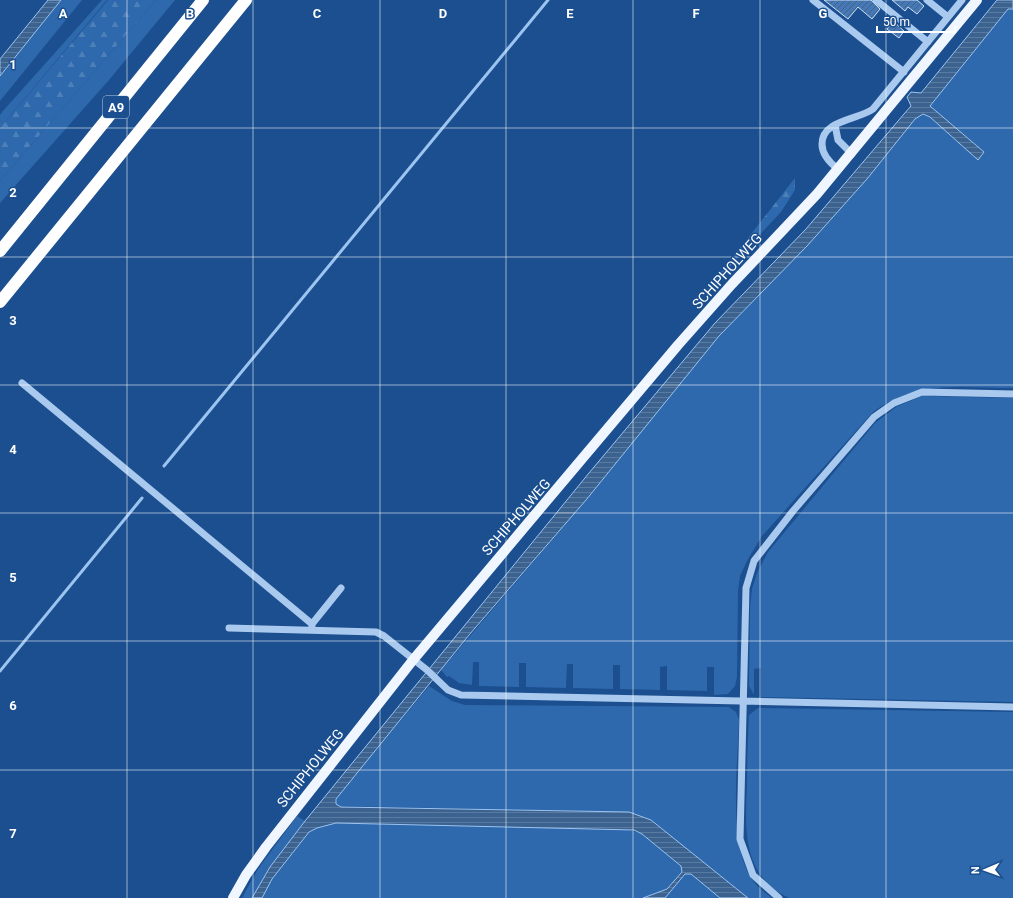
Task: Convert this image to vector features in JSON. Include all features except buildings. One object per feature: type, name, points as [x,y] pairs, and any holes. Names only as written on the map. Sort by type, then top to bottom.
[{"type":"highway","name":"A9","points":[[0,251],[204,0]]},
{"type":"highway","name":"A9","points":[[0,302],[246,0]]},
{"type":"highway","name":"A9","points":[[0,239],[29,214]]},
{"type":"main road","name":"SCHIPHOLWEG","points":[[234,898],[246,875],[266,847],[413,660],[678,345],[852,154],[977,0]]},
{"type":"street","points":[[813,0],[901,75]]},
{"type":"street","points":[[876,0],[928,42]]},
{"type":"street","points":[[926,0],[948,17]]},
{"type":"street","points":[[838,169],[826,158],[822,146],[825,133],[835,125],[866,114],[901,75],[962,0]]},
{"type":"street","points":[[835,125],[838,140],[852,154]]},
{"type":"street","points":[[22,383],[312,627]]},
{"type":"street","points":[[779,898],[753,875],[740,839],[742,701],[746,588],[754,561],[792,511],[874,417],[894,403],[922,392],[1013,394]]},
{"type":"street","points":[[312,627],[341,588]]},
{"type":"street","points":[[229,628],[312,627],[376,632],[384,636],[427,670],[448,690],[461,695],[1013,707]]},
{"type":"green space","points":[[61,0],[82,0],[0,101],[0,76]]},
{"type":"green space","points":[[102,0],[107,0],[0,128],[0,115],[2,112]]},
{"type":"green space","points":[[108,0],[156,0],[0,181],[0,128]]},
{"type":"green space","points":[[156,0],[175,0],[109,80],[0,203],[0,181]]},
{"type":"green space","points":[[1008,9],[1013,9],[1013,388],[958,387],[923,390],[907,394],[890,401],[873,412],[762,536],[748,559],[740,576],[738,591],[737,677],[735,686],[728,694],[714,695],[714,667],[707,667],[707,691],[667,690],[667,666],[660,667],[660,690],[620,689],[620,665],[613,665],[613,689],[573,688],[573,664],[567,664],[566,688],[526,687],[526,663],[519,663],[519,687],[479,686],[479,662],[473,662],[472,685],[459,683],[449,676],[447,677],[441,670],[586,500],[719,336],[807,246],[867,179],[915,119],[923,114],[930,117],[978,160],[984,152],[930,106]]},
{"type":"green space","points":[[795,178],[795,190],[781,212],[703,295]]},
{"type":"green space","points":[[922,396],[1013,398],[1013,702],[761,697],[761,668],[754,669],[754,695],[749,686],[750,608],[752,589],[757,573],[768,552],[875,423],[896,407]]},
{"type":"green space","points":[[429,686],[452,701],[465,705],[729,707],[736,712],[739,720],[736,804],[740,848],[746,867],[754,882],[772,898],[748,898],[651,820],[629,812],[338,806],[336,804],[337,797]]},
{"type":"green space","points":[[758,708],[1013,712],[1013,898],[789,898],[774,889],[762,877],[755,864],[747,835],[746,802],[749,715]]},
{"type":"green space","points":[[297,816],[305,821],[270,867],[252,898],[242,898],[258,869]]},
{"type":"green space","points":[[336,823],[626,829],[642,834],[681,866],[682,872],[667,889],[643,898],[262,898],[272,879],[309,832],[317,828]]},
{"type":"green space","points":[[684,874],[691,874],[720,898],[665,898]]},
{"type":"shaded area","points":[[48,0],[61,0],[0,76],[0,59]]},
{"type":"shaded area","points":[[997,0],[1013,0],[1013,9],[1008,9],[930,106],[984,152],[978,160],[930,117],[923,114],[915,119],[867,179],[807,246],[719,336],[586,500],[469,635],[336,799],[336,804],[341,807],[629,812],[651,820],[748,898],[720,898],[691,874],[685,874],[665,898],[643,898],[667,889],[682,872],[681,866],[642,834],[634,830],[336,823],[317,828],[309,832],[272,879],[262,898],[252,898],[270,867],[305,821],[589,473],[715,323],[806,229],[911,106],[907,97],[911,92],[921,93]]},
{"type":"waterway","points":[[164,466],[548,0]]},
{"type":"waterway","points":[[0,671],[142,498]]}]
